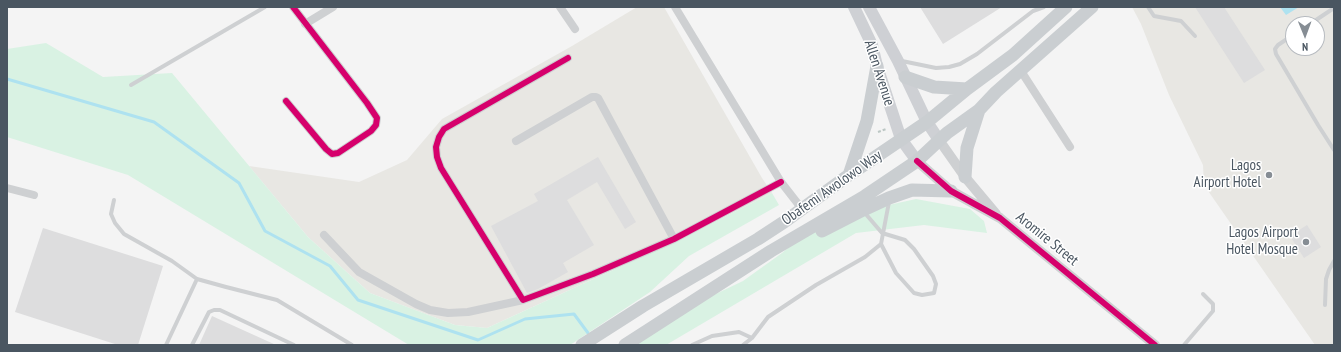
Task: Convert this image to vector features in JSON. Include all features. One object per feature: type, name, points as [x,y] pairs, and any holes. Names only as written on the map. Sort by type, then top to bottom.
[{"type":"main road","name":"Allen Avenue","points":[[854,7],[872,45],[877,66],[901,139],[917,161]]},
{"type":"main road","name":"Allen Avenue","points":[[869,7],[898,61],[927,122],[939,140]]},
{"type":"main road","name":"Obafemi Awolowo Way","points":[[625,345],[733,276],[865,196],[917,161],[947,133],[979,110],[996,92],[1092,7]]},
{"type":"main road","name":"Obafemi Awolowo Way","points":[[582,345],[643,306],[758,239],[848,175],[927,122],[967,89],[1013,55],[1062,8]]},
{"type":"main road","points":[[848,175],[867,121],[877,66]]},
{"type":"main road","points":[[905,77],[934,87],[967,89]]},
{"type":"main road","points":[[965,177],[967,148],[979,110]]},
{"type":"main road","points":[[733,276],[862,210],[889,198],[917,189],[951,191]]},
{"type":"street","points":[[286,101],[326,149],[332,154],[338,153],[371,131],[376,125],[377,118],[367,103],[293,7]]},
{"type":"street","points":[[305,24],[333,7]]},
{"type":"street","points":[[560,7],[574,30]]},
{"type":"street","points":[[675,7],[781,182],[802,209]]},
{"type":"street","points":[[523,300],[441,168],[437,157],[436,147],[439,137],[444,130],[568,58]]},
{"type":"street","points":[[1021,71],[1070,147]]},
{"type":"street","points":[[516,141],[592,97],[598,98],[674,239]]},
{"type":"street","name":"Aromire Street","points":[[939,140],[965,177],[1000,218]]},
{"type":"street","name":"Aromire Street","points":[[917,161],[951,191],[1000,218],[1156,345]]},
{"type":"street","points":[[324,235],[359,272],[416,304],[430,310],[448,313],[468,312],[523,300],[593,274],[674,239],[781,182]]},
{"type":"street","points":[[7,188],[34,195]]},
{"type":"lane","points":[[131,85],[265,7]]},
{"type":"lane","points":[[898,61],[936,68],[960,64],[977,54],[1033,11],[1044,7]]},
{"type":"lane","points":[[1148,7],[1154,16],[1182,21],[1195,36]]},
{"type":"lane","points":[[1322,16],[1334,8]]},
{"type":"lane","points":[[1285,40],[1275,49],[1277,56],[1334,150]]},
{"type":"lane","points":[[862,210],[882,233],[905,240],[914,249],[933,276],[936,284],[934,293],[922,295],[914,293],[896,273],[881,244],[882,233],[889,198]]},
{"type":"lane","points":[[114,200],[111,214],[115,223],[124,234],[172,260],[197,279],[226,288],[276,300],[352,345]]},
{"type":"lane","points":[[743,345],[752,338],[768,317],[816,285],[865,257],[881,244]]},
{"type":"lane","points":[[1325,305],[1326,279],[1334,261]]},
{"type":"lane","points":[[166,345],[197,279]]},
{"type":"lane","points":[[1184,345],[1212,311],[1213,304],[1203,294]]},
{"type":"lane","points":[[192,345],[209,312],[220,310],[294,345]]},
{"type":"lane","points":[[692,345],[712,336],[739,332],[752,338]]},
{"type":"shaded area","points":[[637,7],[664,7],[772,193],[687,236],[487,328],[455,325],[370,293],[308,237],[249,166],[359,182],[407,160],[442,119],[572,46]]},
{"type":"shaded area","name":"Lagos Airport Hotel","points":[[1132,7],[1334,7],[1334,345],[1315,345],[1204,185],[1203,165],[1169,95],[1141,24]]},
{"type":"green space","points":[[46,43],[103,77],[172,73],[308,237],[370,293],[455,325],[487,328],[687,236],[772,193],[779,205],[689,256],[650,292],[570,345],[409,345],[128,175],[7,137],[7,49]]},
{"type":"green space","points":[[916,199],[970,209],[984,221],[987,233],[924,225],[856,233],[666,345],[636,345],[703,300],[743,281],[782,253],[803,235],[857,212]]},
{"type":"water","points":[[1280,7],[1299,7],[1286,15]]},
{"type":"building","points":[[920,7],[1002,7],[943,44]]},
{"type":"building","points":[[1195,7],[1224,7],[1265,70],[1244,83]]},
{"type":"building","points":[[598,157],[636,222],[625,229],[597,182],[567,200],[594,245],[563,263],[568,272],[538,289],[527,293],[491,226],[538,201],[534,194]]},
{"type":"building","name":"Lagos Airport Hotel Mosque","points":[[1307,225],[1321,247],[1304,258],[1290,236]]},
{"type":"building","points":[[43,228],[163,266],[138,345],[118,345],[15,312]]},
{"type":"building","points":[[212,316],[276,345],[199,345]]},
{"type":"waterway","points":[[7,79],[154,122],[239,183],[265,231],[330,266],[358,300],[478,340],[525,319],[574,314],[588,333]]},
{"type":"cycle path","points":[[286,101],[326,149],[332,154],[338,153],[371,131],[376,125],[377,118],[367,103],[293,7]]},
{"type":"cycle path","points":[[568,58],[444,129],[439,137],[436,147],[437,157],[441,168],[523,300],[593,274],[674,239],[781,182]]},
{"type":"cycle path","points":[[917,161],[951,191],[1000,218],[1155,345]]},
{"type":"place","name":"Lagos Airport Hotel","points":[[1269,175]]},
{"type":"place","name":"Lagos Airport Hotel Mosque","points":[[1306,242]]}]
